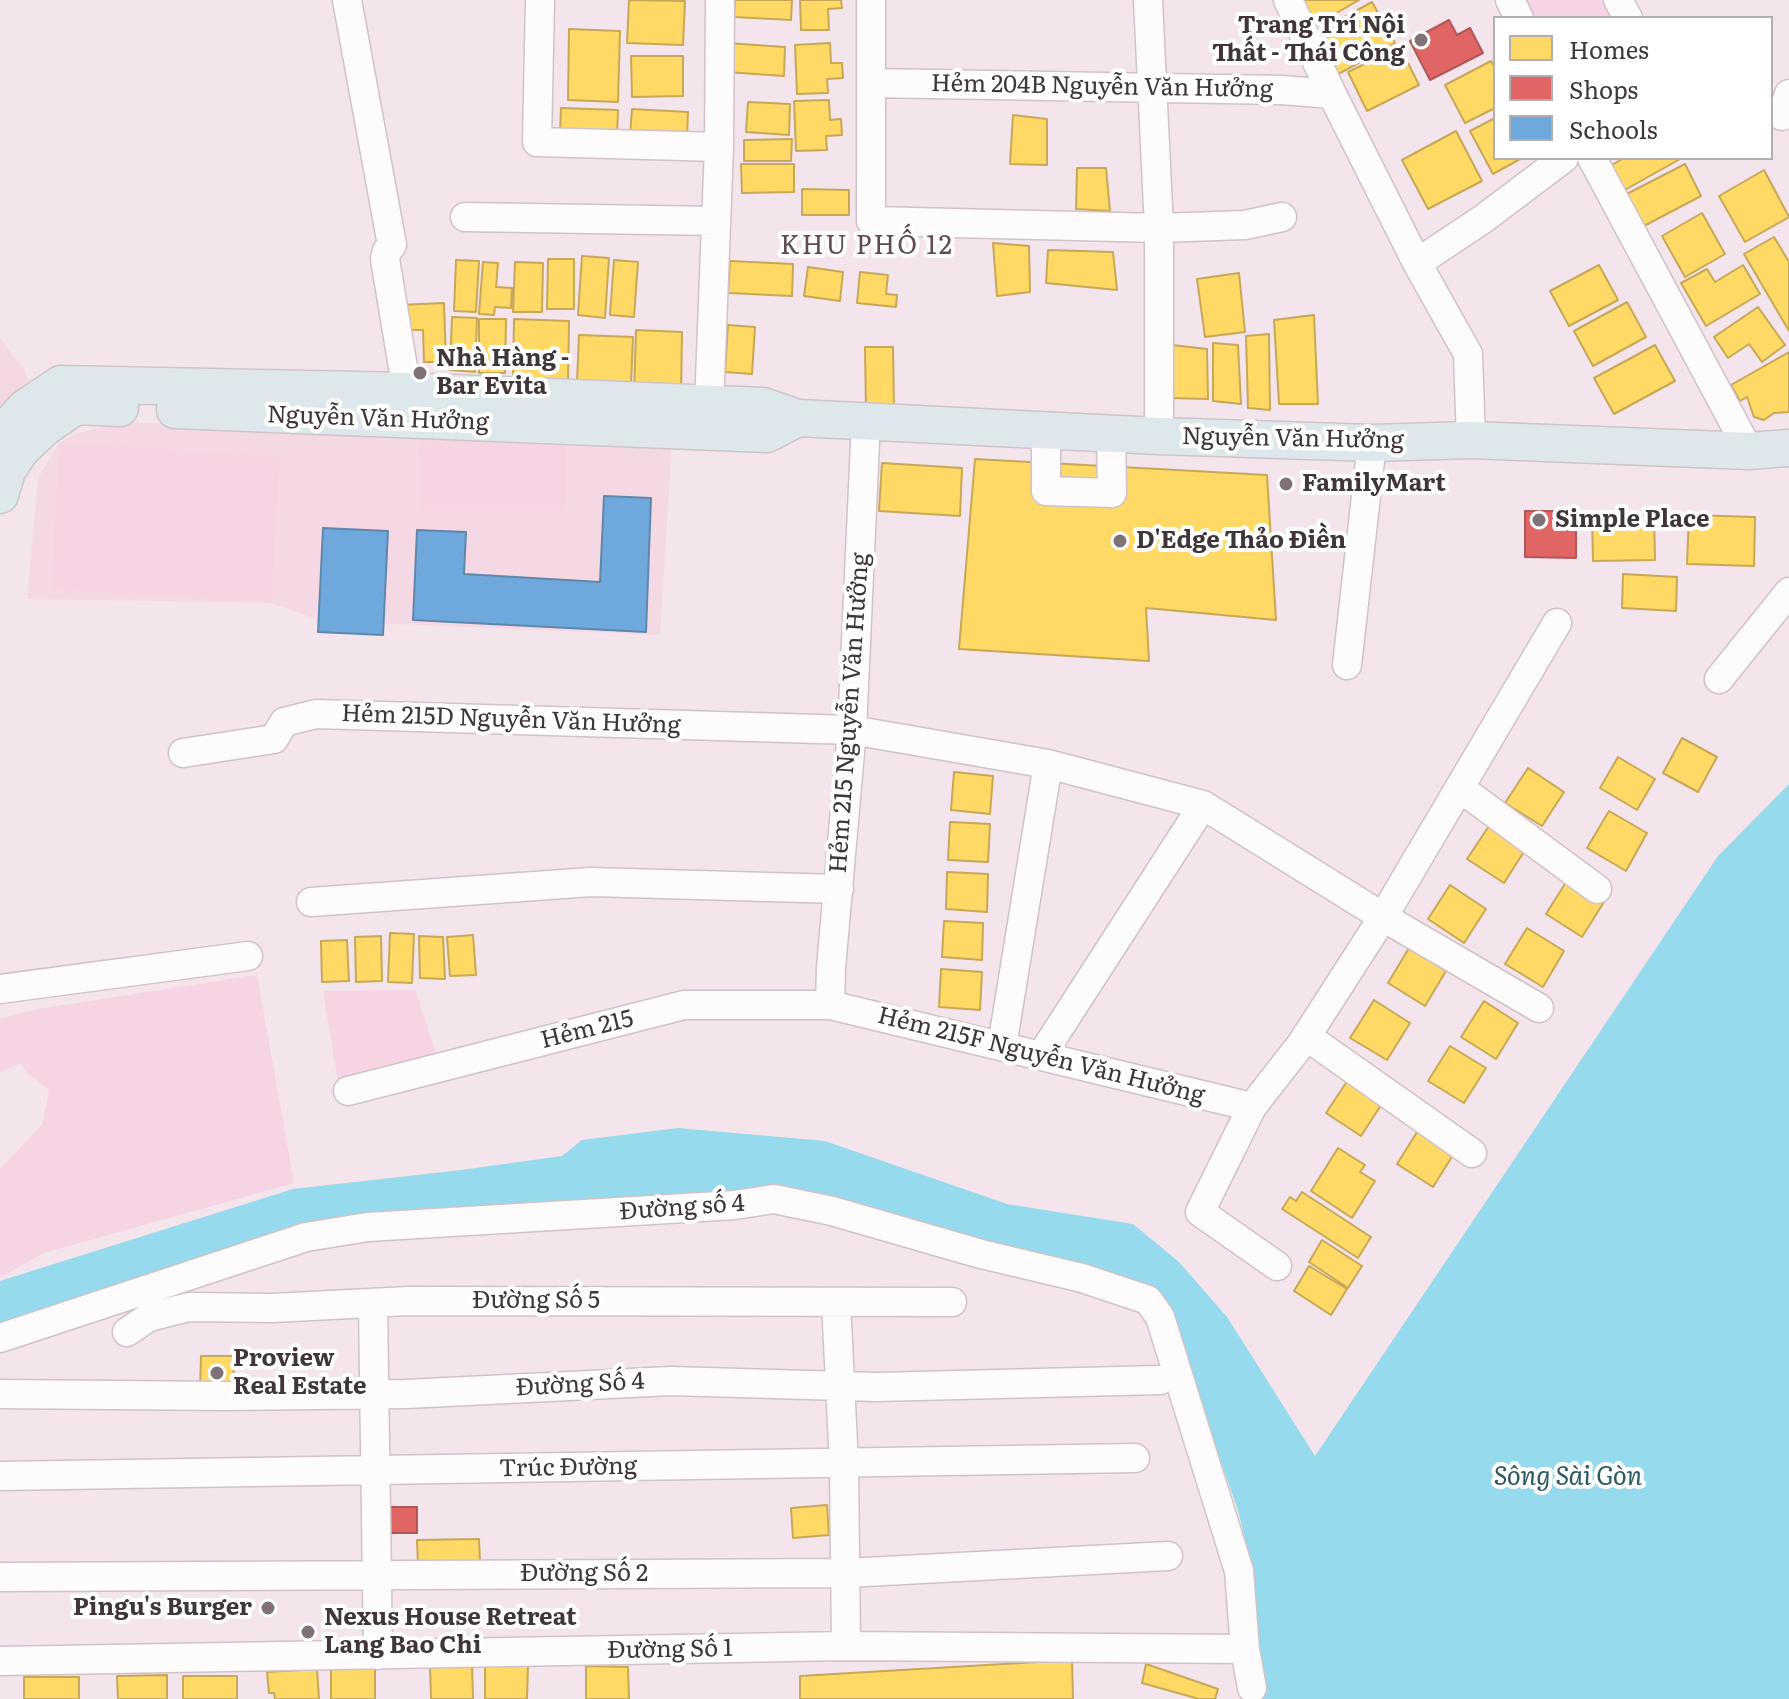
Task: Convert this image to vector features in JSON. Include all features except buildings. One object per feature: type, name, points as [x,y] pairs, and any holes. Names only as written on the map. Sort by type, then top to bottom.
[{"type":"main road","name":"Nguyễn Văn Hưởng","points":[[0,436],[25,408],[61,384],[407,391],[767,434],[798,418]]},
{"type":"main road","name":"Nguyễn Văn Hưởng","points":[[0,495],[7,471],[20,451],[44,428],[76,406],[583,414],[763,406],[798,418],[1159,436],[1372,443],[1471,440],[1749,451],[1789,448]]},
{"type":"street","points":[[347,0],[392,245],[385,259],[407,391]]},
{"type":"street","points":[[540,0],[537,142],[719,147]]},
{"type":"street","points":[[709,406],[719,147],[720,0]]},
{"type":"street","points":[[871,0],[871,221],[1159,228],[1245,225],[1282,217]]},
{"type":"street","points":[[1148,0],[1159,228],[1159,436]]},
{"type":"street","points":[[1288,0],[1417,263],[1468,354],[1471,440]]},
{"type":"street","name":"Hẻm 204B Nguyễn Văn Hưởng","points":[[872,83],[1282,90],[1332,94]]},
{"type":"street","points":[[1417,263],[1483,219],[1561,160]]},
{"type":"street","points":[[1593,160],[1749,451]]},
{"type":"street","points":[[465,217],[716,221]]},
{"type":"street","name":"Hẻm 215 Nguyễn Văn Hưởng","points":[[830,1005],[852,730],[866,421]]},
{"type":"street","points":[[1046,431],[1046,491],[1099,493],[1112,493],[1111,433]]},
{"type":"street","points":[[1347,665],[1372,443]]},
{"type":"street","points":[[1719,679],[1789,592]]},
{"type":"street","points":[[1277,1266],[1200,1212],[1252,1107],[1306,1036],[1383,917],[1557,623]]},
{"type":"street","name":"Hẻm 215D Nguyễn Văn Hưởng","points":[[183,753],[274,739],[284,722],[316,714],[852,730]]},
{"type":"street","points":[[852,730],[1048,764],[1203,805],[1383,917],[1539,1008]]},
{"type":"street","points":[[1002,1046],[1048,764]]},
{"type":"street","points":[[1460,788],[1597,889]]},
{"type":"street","points":[[1041,1056],[1203,805]]},
{"type":"street","points":[[311,902],[591,882],[839,889]]},
{"type":"street","points":[[0,989],[248,956]]},
{"type":"street","name":"Hẻm 215","points":[[348,1091],[684,1005],[830,1005]]},
{"type":"street","name":"Hẻm 215F Nguyễn Văn Hưởng","points":[[830,1005],[1252,1107]]},
{"type":"street","points":[[1306,1036],[1472,1153]]},
{"type":"street","name":"Đường số 4","points":[[0,1338],[306,1237],[368,1227],[641,1211],[774,1199],[832,1211],[981,1254],[1082,1278],[1148,1300],[1160,1317],[1173,1381]]},
{"type":"street","points":[[836,1302],[844,1464],[846,1646]]},
{"type":"street","name":"Đường Số 5","points":[[127,1332],[149,1317],[189,1307],[273,1308],[373,1303],[952,1302]]},
{"type":"street","points":[[373,1303],[378,1655]]},
{"type":"street","name":"Đường Số 4","points":[[0,1394],[376,1394],[671,1381],[841,1386],[1173,1381]]},
{"type":"street","points":[[1173,1381],[1239,1571],[1245,1649],[1252,1688]]},
{"type":"street","name":"Trúc Đường","points":[[0,1476],[1135,1458]]},
{"type":"street","name":"Đường Số 2","points":[[0,1577],[846,1573],[1168,1556]]},
{"type":"street","name":"Đường Số 1","points":[[0,1661],[846,1646],[1245,1649]]},
{"type":"shaded area","points":[[1514,0],[1606,0],[1616,16],[1523,16]]},
{"type":"shaded area","points":[[0,338],[25,371],[33,394],[0,423]]},
{"type":"shaded area","points":[[124,422],[672,443],[660,635],[322,621],[271,603],[27,599],[38,478],[60,442],[78,433]]},
{"type":"shaded area","points":[[565,441],[565,510],[420,510],[419,442]]},
{"type":"shaded area","points":[[60,442],[280,457],[271,603],[51,589]]},
{"type":"shaded area","points":[[257,975],[294,1183],[44,1253],[0,1277],[0,1169],[42,1125],[49,1090],[27,1073],[21,1063],[0,1072],[0,1019],[38,1009]]},
{"type":"shaded area","points":[[415,990],[438,1060],[339,1088],[323,991]]},
{"type":"water","name":"Sông Sài Gòn","points":[[1789,784],[1789,1699],[1263,1699],[1265,1693],[1251,1564],[1238,1510],[1163,1297],[770,1188],[671,1200],[368,1218],[0,1331],[0,1281],[293,1189],[562,1156],[582,1140],[678,1128],[825,1141],[1007,1204],[1133,1224],[1179,1262],[1227,1317],[1315,1456],[1718,856]]},
{"type":"place","name":"Trang Trí Nội Thất - Thái Công","points":[[1421,40]]},
{"type":"place","name":"Nhà Hàng - Bar Evita","points":[[420,373]]},
{"type":"place","name":"FamilyMart","points":[[1286,484]]},
{"type":"place","name":"Simple Place","points":[[1539,520]]},
{"type":"place","name":"D'Edge Thảo Điền","points":[[1120,541]]},
{"type":"place","name":"Proview Real Estate","points":[[217,1373]]},
{"type":"place","name":"Pingu's Burger","points":[[268,1608]]},
{"type":"place","name":"Nexus House Retreat Lang Bao Chi","points":[[308,1632]]},
{"type":"district","name":"KHU PHỐ 12","points":[[867,246]]}]
